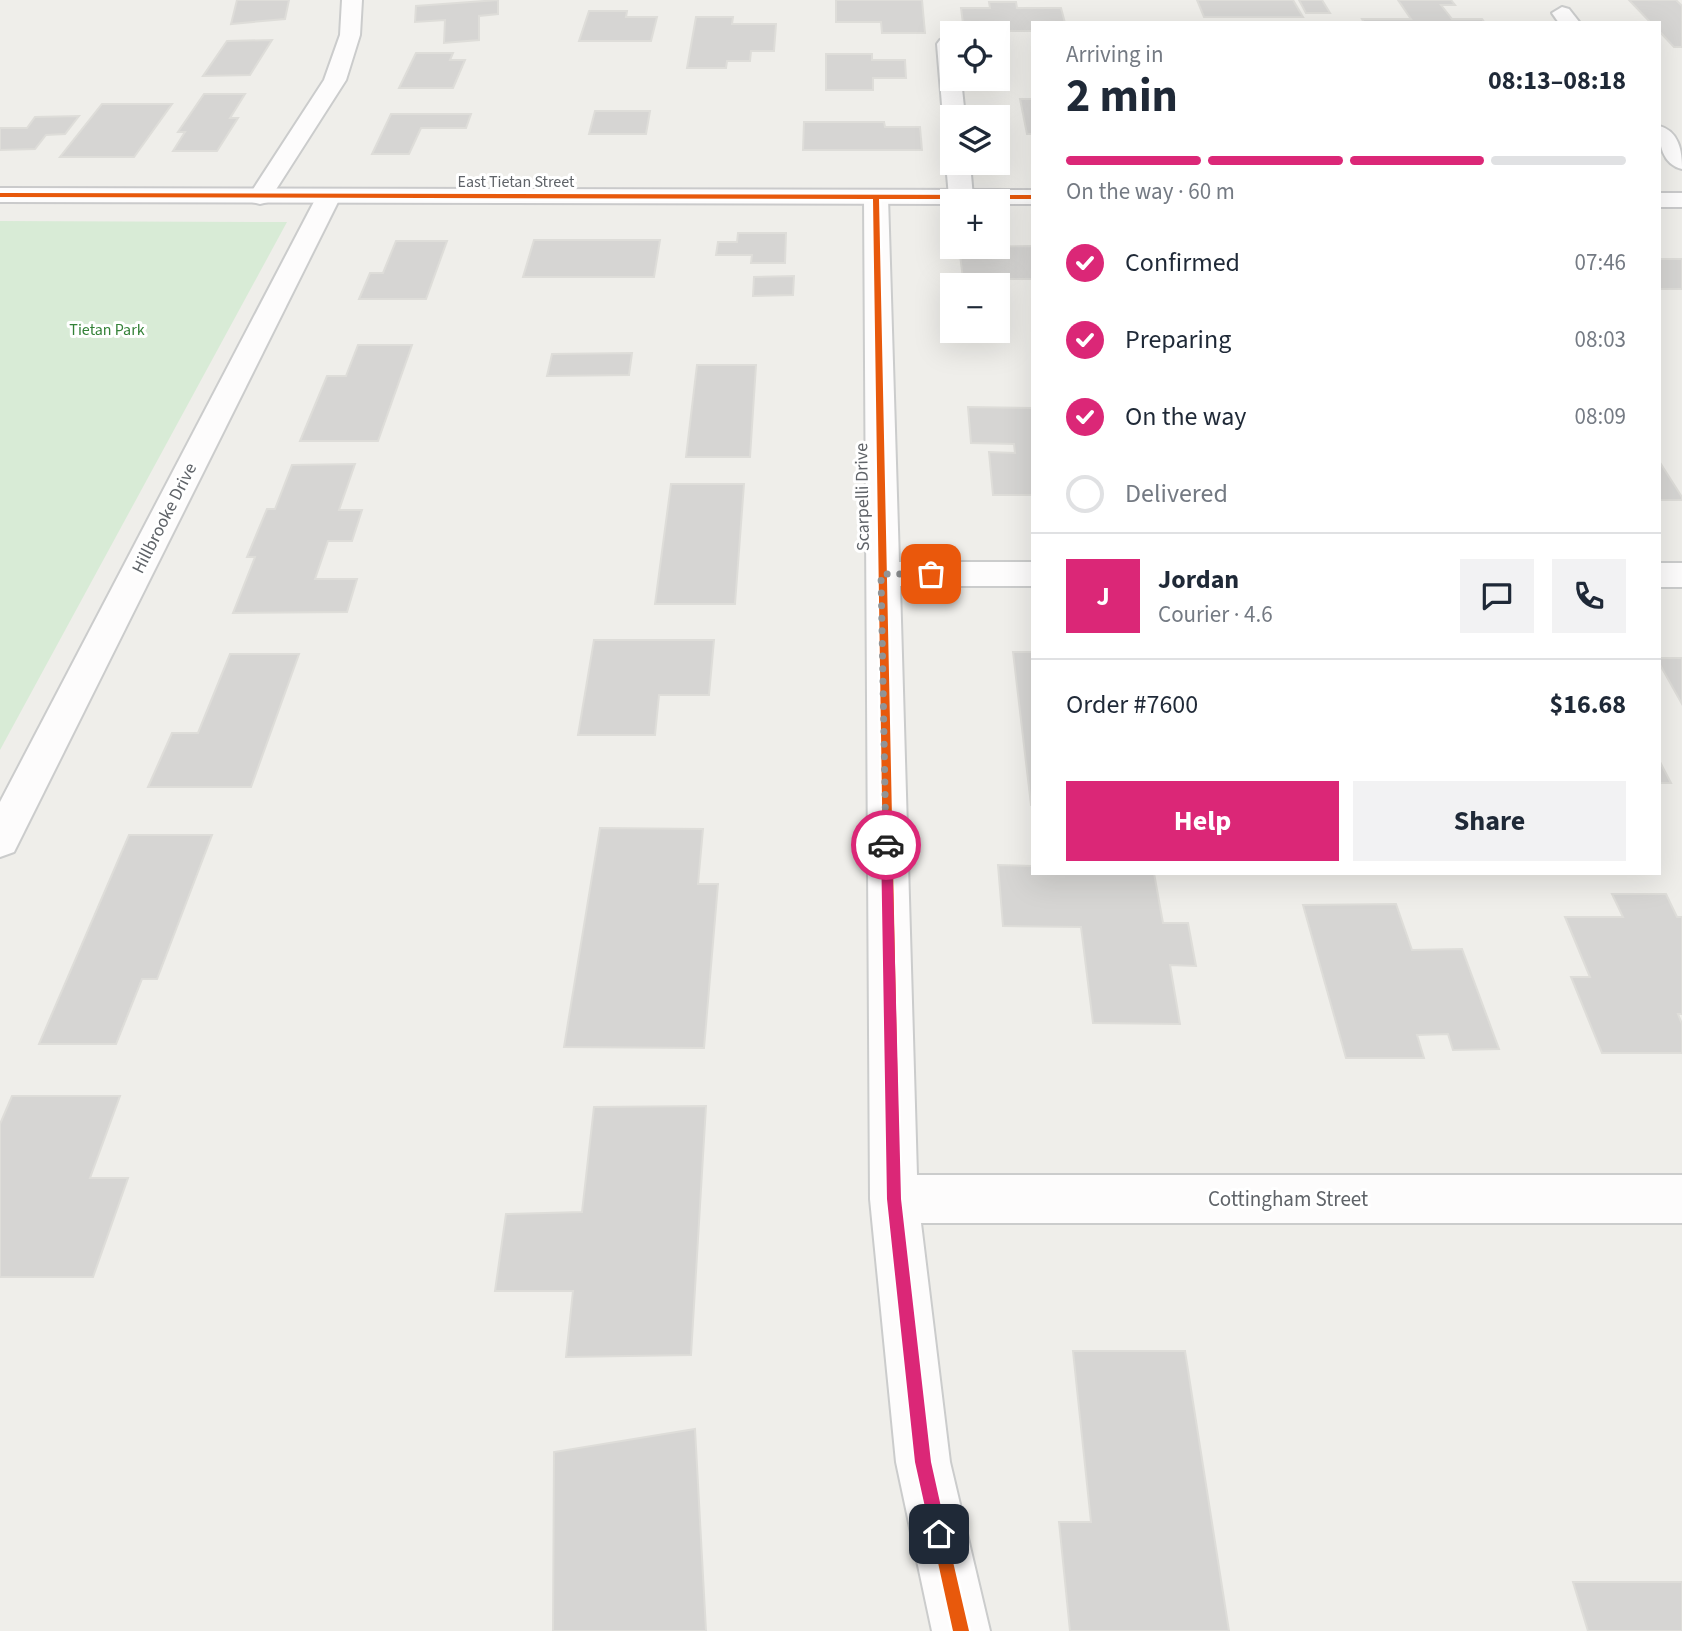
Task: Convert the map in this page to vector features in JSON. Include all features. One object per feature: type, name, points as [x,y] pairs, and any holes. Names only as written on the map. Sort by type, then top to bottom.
[{"type":"street","points":[[260,197],[335,80],[350,35],[352,0]]},
{"type":"street","points":[[1661,136],[1682,162]]},
{"type":"street","name":"East Tietan Street","points":[[0,195],[940,197]]},
{"type":"street","name":"Hillbrooke Drive","points":[[0,840],[329,196]]},
{"type":"street","name":"Scarpelli Drive","points":[[876,197],[894,1199],[923,1462],[961,1631]]},
{"type":"street","name":"East Tietan Street","points":[[1010,197],[1031,197]]},
{"type":"street","points":[[1661,200],[1682,200]]},
{"type":"street","points":[[881,574],[1031,574]]},
{"type":"street","points":[[1661,575],[1682,575]]},
{"type":"street","name":"Cottingham Street","points":[[894,1199],[1682,1199]]},
{"type":"green space","name":"Tietan Park","points":[[0,221],[287,222],[0,750]]},
{"type":"building","points":[[237,0],[289,0],[285,19],[231,24]]},
{"type":"building","points":[[498,0],[498,14],[479,16],[479,40],[444,43],[445,20],[415,22],[416,6]]},
{"type":"building","points":[[836,0],[922,0],[925,33],[882,33],[881,22],[836,22]]},
{"type":"building","points":[[1197,0],[1293,0],[1303,17],[1204,17]]},
{"type":"building","points":[[1299,0],[1322,0],[1330,13],[1306,13]]},
{"type":"building","points":[[1398,0],[1451,0],[1455,5],[1441,5],[1452,19],[1484,21],[1362,19],[1411,19]]},
{"type":"building","points":[[1629,0],[1676,0],[1682,6],[1682,47],[1674,47],[1661,33],[1661,21],[1649,21]]},
{"type":"building","points":[[989,2],[1016,2],[1017,8],[1061,8],[1064,21],[1031,21],[1031,31],[1010,31],[1010,21],[963,21],[961,8],[990,8]]},
{"type":"building","points":[[589,11],[627,11],[626,17],[657,17],[651,41],[579,41]]},
{"type":"building","points":[[696,17],[733,17],[732,24],[776,24],[774,51],[751,51],[750,61],[727,61],[726,68],[687,68]]},
{"type":"building","points":[[272,40],[250,75],[203,76],[227,41]]},
{"type":"building","points":[[416,53],[453,53],[450,60],[465,60],[453,88],[399,88]]},
{"type":"building","points":[[826,54],[872,54],[872,60],[905,60],[906,78],[873,78],[873,90],[826,90]]},
{"type":"building","points":[[204,94],[245,94],[230,118],[238,118],[217,151],[173,151],[185,132],[178,132]]},
{"type":"building","points":[[1020,99],[1031,99],[1031,134],[1027,134]]},
{"type":"building","points":[[102,104],[172,104],[134,157],[60,157]]},
{"type":"building","points":[[595,111],[650,111],[646,134],[589,134]]},
{"type":"building","points":[[391,114],[471,114],[466,128],[421,128],[409,154],[372,154]]},
{"type":"building","points":[[79,116],[65,134],[46,135],[35,149],[0,150],[0,128],[27,128],[35,117]]},
{"type":"building","points":[[804,122],[884,122],[885,127],[920,127],[922,150],[803,150]]},
{"type":"building","points":[[738,233],[786,233],[785,263],[751,263],[752,255],[716,255],[718,242],[737,242]]},
{"type":"building","points":[[534,240],[660,240],[654,277],[523,277]]},
{"type":"building","points":[[396,241],[447,241],[426,299],[359,299],[370,273],[383,273]]},
{"type":"building","points":[[1010,246],[1031,246],[1031,279],[1010,279],[1010,273],[962,273],[960,259],[1010,259]]},
{"type":"building","points":[[1661,259],[1682,259],[1682,289],[1661,289]]},
{"type":"building","points":[[794,276],[793,295],[753,296],[754,277]]},
{"type":"building","points":[[358,345],[412,345],[378,441],[300,441],[327,376],[346,376]]},
{"type":"building","points":[[632,353],[629,375],[547,376],[552,354]]},
{"type":"building","points":[[697,365],[756,365],[750,457],[686,457]]},
{"type":"building","points":[[968,407],[1031,408],[1031,495],[993,495],[989,452],[1015,453],[1014,444],[971,443]]},
{"type":"building","points":[[355,464],[339,510],[362,510],[352,541],[328,541],[315,579],[357,579],[347,612],[233,613],[255,557],[247,557],[267,509],[275,509],[292,465]]},
{"type":"building","points":[[1661,464],[1682,497],[1682,500],[1661,500]]},
{"type":"building","points":[[671,484],[744,484],[735,604],[655,604]]},
{"type":"building","points":[[594,640],[714,640],[709,695],[659,695],[655,735],[578,735]]},
{"type":"building","points":[[1013,652],[1031,652],[1031,805]]},
{"type":"building","points":[[230,654],[299,654],[251,787],[148,787],[172,733],[198,733]]},
{"type":"building","points":[[1661,658],[1682,658],[1682,704],[1661,667]]},
{"type":"building","points":[[1661,764],[1671,783],[1661,783]]},
{"type":"building","points":[[600,828],[703,829],[698,884],[718,884],[704,1048],[564,1047]]},
{"type":"building","points":[[129,835],[212,835],[157,979],[142,979],[116,1044],[39,1044]]},
{"type":"building","points":[[998,865],[1031,866],[1031,875],[1154,875],[1163,923],[1188,923],[1196,966],[1170,965],[1180,1024],[1093,1023],[1081,927],[1003,926]]},
{"type":"building","points":[[1612,894],[1666,894],[1677,917],[1682,917],[1682,1014],[1678,1014],[1682,1024],[1682,1053],[1602,1053],[1571,977],[1590,977],[1565,917],[1623,917]]},
{"type":"building","points":[[1396,904],[1412,950],[1462,949],[1499,1049],[1453,1050],[1448,1034],[1417,1035],[1424,1058],[1346,1058],[1303,905]]},
{"type":"building","points":[[12,1096],[120,1096],[90,1178],[128,1178],[93,1277],[0,1277],[0,1124]]},
{"type":"building","points":[[706,1106],[691,1355],[566,1357],[573,1291],[495,1291],[506,1214],[582,1212],[594,1107]]},
{"type":"building","points":[[1073,1351],[1185,1351],[1229,1631],[1070,1631],[1059,1522],[1091,1522]]},
{"type":"building","points":[[695,1429],[706,1631],[553,1631],[554,1452]]},
{"type":"building","points":[[1573,1582],[1682,1582],[1682,1631],[1588,1631]]},
{"type":"cycle path","points":[[0,195],[1031,197]]},
{"type":"cycle path","points":[[876,197],[894,1199],[923,1462],[961,1631]]},
{"type":"way so far","points":[[886,845],[881,574],[931,574]]},
{"type":"route","points":[[886,845],[894,1199],[923,1462],[939,1534]]}]
